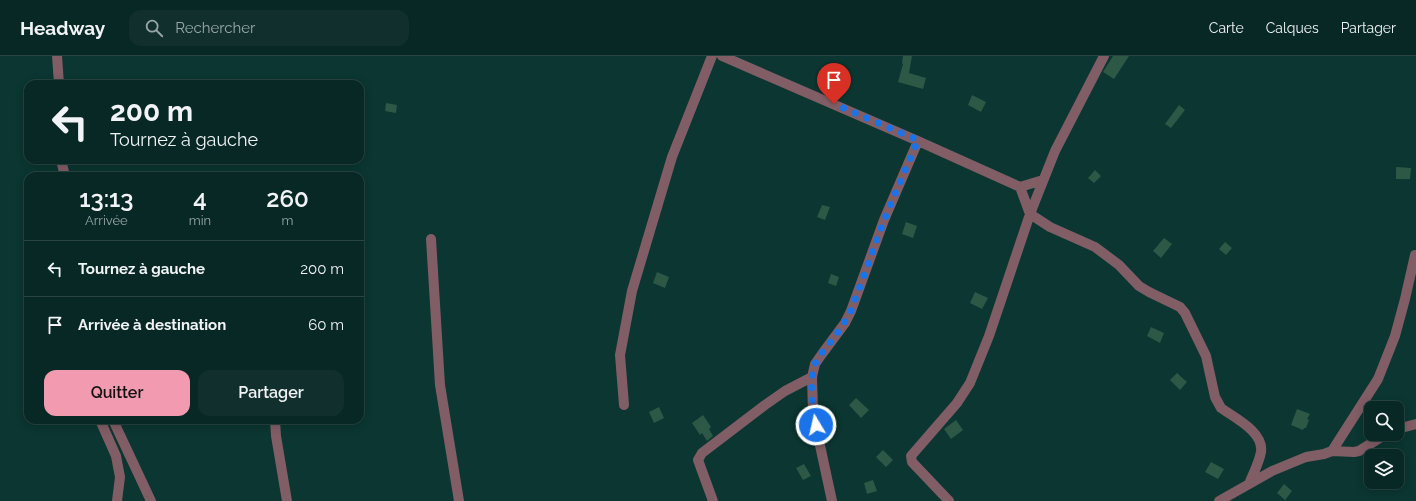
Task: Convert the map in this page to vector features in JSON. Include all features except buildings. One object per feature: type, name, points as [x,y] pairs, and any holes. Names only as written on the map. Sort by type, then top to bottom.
[{"type":"street","points":[[57,56],[59,80]]},
{"type":"street","points":[[624,405],[620,355],[632,291],[672,157],[712,56]]},
{"type":"street","points":[[722,56],[918,140],[1020,187],[1043,180]]},
{"type":"street","points":[[949,501],[912,462],[911,456],[957,403],[970,383],[989,336],[1030,214],[1054,151],[1104,56]]},
{"type":"street","points":[[832,501],[813,413],[812,377],[815,364],[845,324],[851,311],[884,220],[918,140]]},
{"type":"street","points":[[1020,187],[1030,214],[1050,227],[1095,248],[1119,265],[1139,286],[1180,307],[1185,313],[1206,356],[1215,397],[1218,403],[1221,408],[1252,430],[1261,445],[1261,453],[1249,484]]},
{"type":"street","points":[[431,239],[440,385],[459,501]]},
{"type":"street","points":[[1332,451],[1378,380],[1395,336],[1416,255]]},
{"type":"street","points":[[713,501],[698,460],[702,453],[770,401],[785,391],[812,377]]},
{"type":"street","points":[[102,424],[116,456],[120,477],[117,501]]},
{"type":"street","points":[[115,424],[151,501]]},
{"type":"street","points":[[275,424],[287,501]]},
{"type":"street","points":[[1404,427],[1416,424]]},
{"type":"street","points":[[1219,501],[1272,471],[1306,457],[1332,451],[1360,451],[1375,441]]},
{"type":"route","points":[[816,425],[813,413],[812,377],[815,364],[845,324],[851,311],[884,220],[918,140],[834,104]]}]
